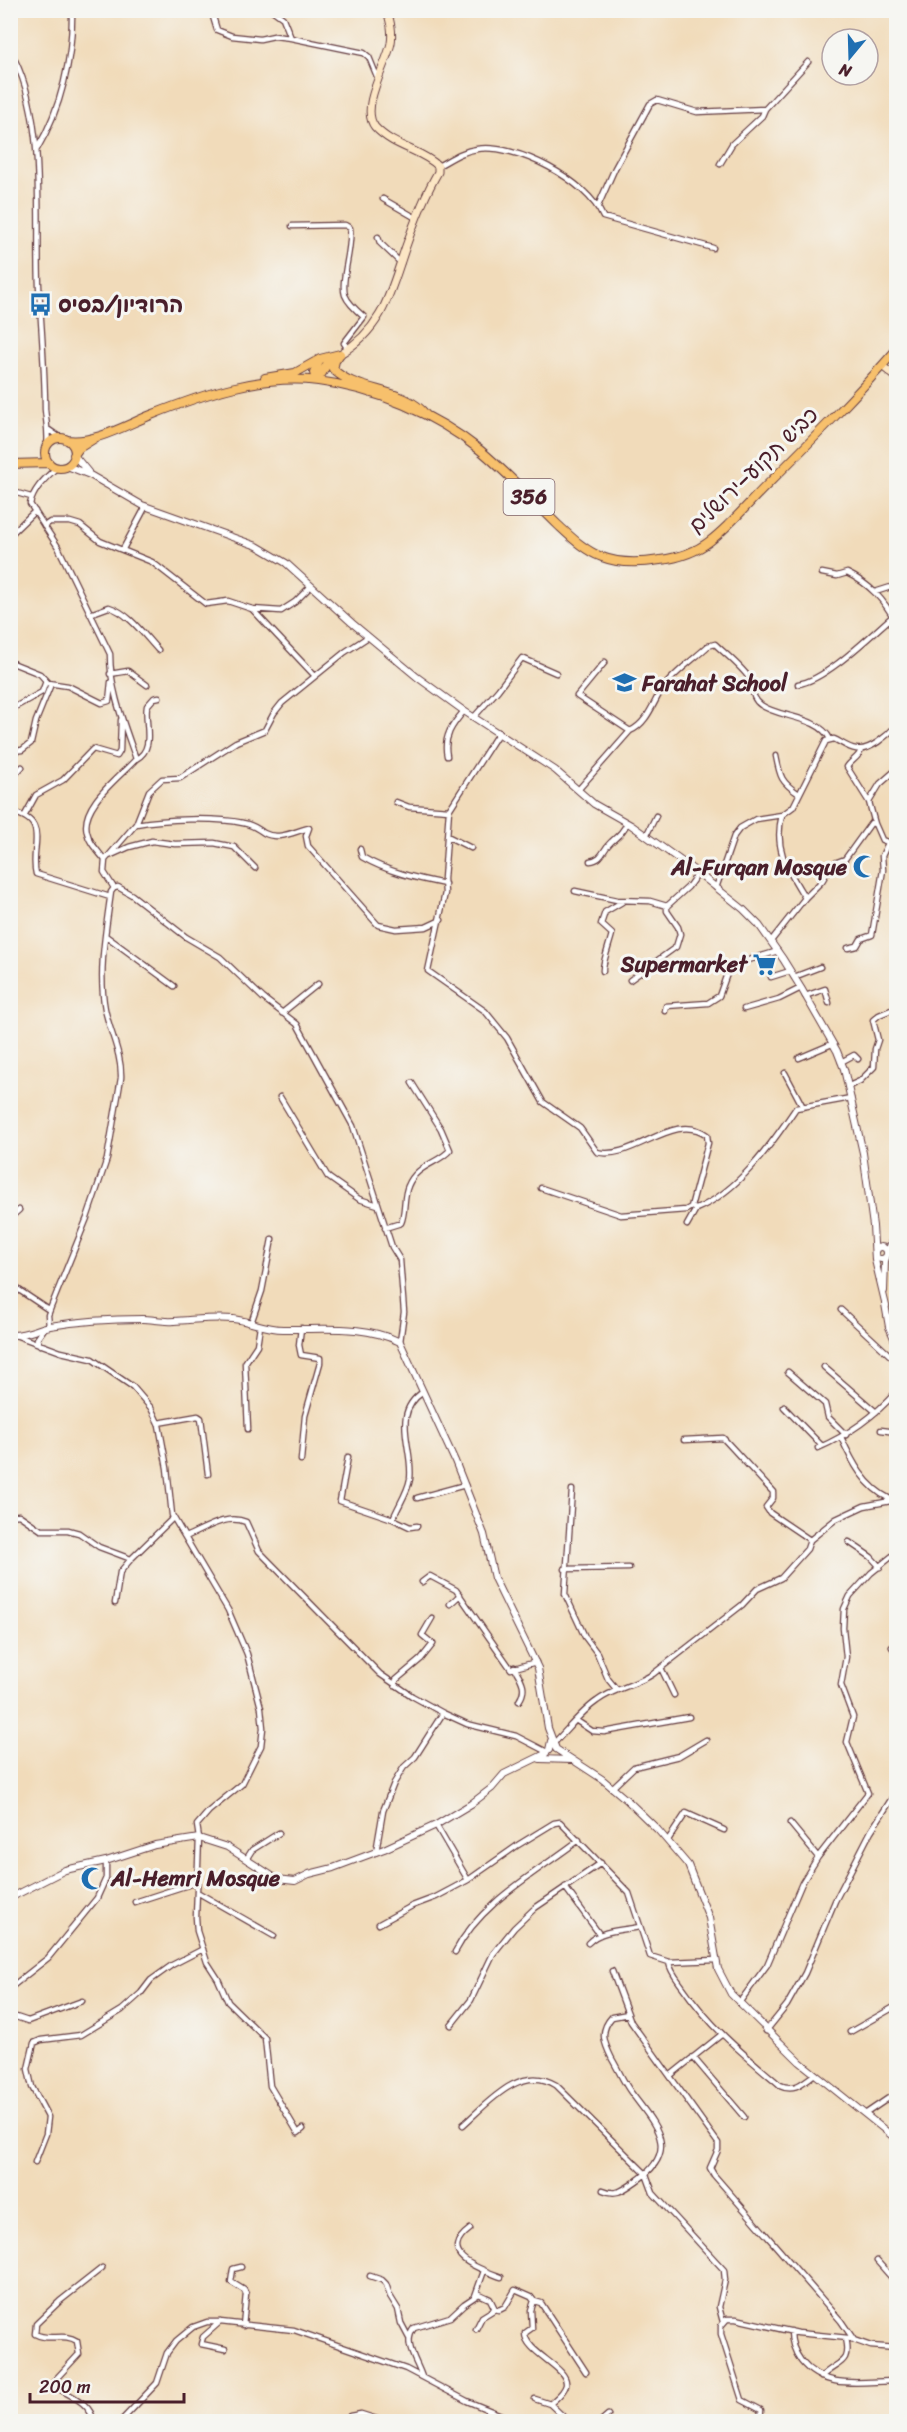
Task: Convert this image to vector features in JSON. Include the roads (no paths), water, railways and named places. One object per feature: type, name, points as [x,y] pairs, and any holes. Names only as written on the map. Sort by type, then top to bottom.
[{"type":"main road","points":[[320,359],[314,374],[316,380],[327,362],[366,335],[374,324],[394,287],[416,218],[438,172],[438,165],[432,160],[398,144],[374,125],[369,115],[392,40],[392,26],[387,10]]},
{"type":"main road","name":"כביש תקוע–ירושלים","points":[[74,455],[80,448],[99,436],[193,398],[238,386],[286,380],[316,380],[374,393],[458,434],[480,450],[579,544],[601,557],[623,562],[647,562],[679,557],[709,542],[853,399],[897,350]]},
{"type":"main road","points":[[238,386],[247,380],[296,373],[320,359],[340,354]]},
{"type":"main road","points":[[340,354],[333,369],[339,376],[420,407],[427,417]]},
{"type":"main road","points":[[882,366],[897,376]]},
{"type":"main road","name":"כביש תקוע–ירושלים","points":[[64,439],[73,441],[99,436]]},
{"type":"main road","points":[[10,465],[33,463],[67,466],[74,455],[73,447],[64,439],[53,440],[33,463]]},
{"type":"main road","points":[[46,450],[52,465]]},
{"type":"street","points":[[36,149],[50,128],[71,51],[72,10]]},
{"type":"street","points":[[211,10],[217,30],[232,36],[260,39],[274,36],[291,38],[364,53],[369,57],[378,80]]},
{"type":"street","points":[[272,10],[283,18]]},
{"type":"street","points":[[283,10],[283,18],[291,38]]},
{"type":"street","points":[[10,51],[23,76],[28,92],[36,149],[39,286],[45,367],[45,413],[49,430],[46,450]]},
{"type":"street","points":[[720,164],[732,144],[762,116],[765,109],[808,63]]},
{"type":"street","points":[[598,206],[615,168],[650,104],[657,100],[698,111],[765,109]]},
{"type":"street","points":[[438,165],[464,151],[489,148],[523,157],[558,171],[578,186],[598,206],[603,217],[713,248]]},
{"type":"street","points":[[383,199],[416,218]]},
{"type":"street","points":[[292,226],[345,225],[350,228],[352,239],[344,286],[345,295],[364,317],[344,343],[348,349]]},
{"type":"street","points":[[378,237],[380,243],[401,263]]},
{"type":"street","points":[[49,430],[64,439]]},
{"type":"street","points":[[74,455],[90,475]]},
{"type":"street","points":[[52,465],[30,504],[58,547],[110,654],[115,700],[136,759]]},
{"type":"street","points":[[67,466],[90,475],[146,506],[256,546],[286,563],[310,587],[368,636],[464,711],[555,770],[594,804],[646,836],[743,909],[778,951],[841,1062],[852,1098],[863,1153],[875,1254],[889,1327],[897,1343]]},
{"type":"street","points":[[10,491],[32,497]]},
{"type":"street","points":[[123,549],[146,506]]},
{"type":"street","points":[[10,535],[35,511]]},
{"type":"street","points":[[44,526],[50,522],[70,522],[80,525],[100,541],[123,549],[167,572],[206,604],[228,601],[252,609],[281,611],[295,602],[310,587]]},
{"type":"street","points":[[846,565],[847,573]]},
{"type":"street","points":[[875,592],[894,586],[897,571]]},
{"type":"street","points":[[822,573],[837,576],[847,573],[871,587],[897,622]]},
{"type":"street","points":[[10,582],[10,623]]},
{"type":"street","points":[[90,614],[109,607],[116,609],[133,623],[158,650]]},
{"type":"street","points":[[252,609],[315,676]]},
{"type":"street","points":[[798,684],[807,683],[821,674],[893,616]]},
{"type":"street","points":[[114,888],[104,872],[106,858],[136,824],[149,791],[162,779],[180,778],[236,742],[265,730],[282,703],[368,636]]},
{"type":"street","points":[[578,790],[630,731],[636,729],[663,688],[708,646],[715,644],[749,678],[754,698],[762,706],[795,716],[826,731],[830,739],[861,750],[870,747],[897,726]]},
{"type":"street","points":[[474,717],[522,658],[556,672]]},
{"type":"street","points":[[10,662],[40,674],[49,682],[68,686],[97,701],[106,703],[111,677]]},
{"type":"street","points":[[605,662],[577,696],[630,731]]},
{"type":"street","points":[[897,666],[894,681],[897,696]]},
{"type":"street","points":[[111,677],[128,671],[147,684]]},
{"type":"street","points":[[10,717],[15,707],[42,692],[49,682]]},
{"type":"street","points":[[12,751],[22,750],[31,743],[49,682]]},
{"type":"street","points":[[106,858],[91,843],[86,830],[88,816],[94,803],[106,789],[142,755],[149,737],[147,705],[154,698],[159,697]]},
{"type":"street","points":[[447,756],[445,745],[451,726],[464,711]]},
{"type":"street","points":[[25,816],[36,795],[63,780],[93,749],[117,756],[120,751],[122,716]]},
{"type":"street","points":[[499,732],[448,810],[445,893],[441,920],[428,971],[485,1011],[507,1038],[543,1102],[580,1128],[597,1152],[610,1153],[678,1128],[690,1127],[707,1135],[708,1143],[694,1208],[687,1225]]},
{"type":"street","points":[[716,888],[734,836],[740,828],[756,819],[782,815],[793,807],[822,748],[830,739]]},
{"type":"street","points":[[861,750],[860,755],[850,762],[848,767],[869,802],[882,840],[888,843],[897,841]]},
{"type":"street","points":[[776,756],[780,778],[786,786],[799,794]]},
{"type":"street","points":[[10,780],[22,767]]},
{"type":"street","points":[[869,802],[880,784],[897,770]]},
{"type":"street","points":[[396,802],[410,807],[448,810]]},
{"type":"street","points":[[10,812],[25,816],[36,831],[36,874],[110,897]]},
{"type":"street","points":[[782,815],[778,830],[780,853],[805,898]]},
{"type":"street","points":[[646,836],[656,816]]},
{"type":"street","points":[[136,824],[193,820],[243,823],[258,828],[266,834],[289,836],[309,828],[306,836],[308,846],[378,925],[396,929],[426,927],[441,920]]},
{"type":"street","points":[[590,861],[604,855],[611,842],[622,834],[627,823]]},
{"type":"street","points":[[771,941],[805,898],[822,881],[832,864],[845,859],[867,826],[875,824]]},
{"type":"street","points":[[447,836],[471,848]]},
{"type":"street","points":[[106,858],[129,847],[152,841],[175,844],[214,843],[234,847],[255,868]]},
{"type":"street","points":[[848,948],[857,946],[861,939],[872,935],[883,870],[882,856],[888,843]]},
{"type":"street","points":[[360,849],[362,857],[381,867],[445,884]]},
{"type":"street","points":[[667,906],[688,887],[698,873]]},
{"type":"street","points":[[114,888],[118,887],[132,895],[186,937],[220,957],[263,998],[297,1024],[340,1100],[353,1126],[385,1228],[400,1260],[404,1312],[400,1342],[465,1485],[484,1534],[494,1578],[536,1662],[542,1684],[543,1709],[552,1741],[549,1753]]},
{"type":"street","points":[[40,1345],[37,1340],[46,1327],[49,1310],[87,1218],[107,1159],[121,1078],[122,1065],[105,1009],[102,971],[110,897],[114,888]]},
{"type":"street","points":[[575,891],[625,901],[650,901],[667,906]]},
{"type":"street","points":[[603,971],[602,966],[609,953],[612,934],[601,924],[605,912],[625,901]]},
{"type":"street","points":[[630,980],[676,947],[680,941],[678,927],[667,911],[667,906]]},
{"type":"street","points":[[106,936],[174,986]]},
{"type":"street","points":[[665,1011],[666,1006],[708,1003],[719,996],[728,971],[739,963],[778,951]]},
{"type":"street","points":[[794,977],[820,967]]},
{"type":"street","points":[[771,977],[790,971]]},
{"type":"street","points":[[282,1013],[318,984]]},
{"type":"street","points":[[744,1009],[778,999],[801,988]]},
{"type":"street","points":[[804,997],[825,989],[829,1003]]},
{"type":"street","points":[[849,1086],[860,1082],[874,1067],[878,1040],[873,1020],[879,1014],[897,1008]]},
{"type":"street","points":[[799,1058],[832,1044]]},
{"type":"street","points":[[841,1062],[854,1055],[858,1059]]},
{"type":"street","points":[[785,1073],[803,1107]]},
{"type":"street","points":[[385,1228],[401,1222],[407,1187],[412,1178],[425,1165],[447,1154],[450,1150],[445,1136],[412,1083]]},
{"type":"street","points":[[280,1097],[328,1177],[359,1198],[378,1205]]},
{"type":"street","points":[[541,1188],[621,1215],[694,1208],[712,1202],[724,1194],[773,1142],[796,1108],[852,1098]]},
{"type":"street","points":[[10,1218],[19,1209]]},
{"type":"street","points":[[875,1254],[896,1230]]},
{"type":"street","points":[[886,1306],[884,1274],[887,1255],[896,1230]]},
{"type":"street","points":[[251,1323],[262,1290],[272,1239]]},
{"type":"street","points":[[874,1240],[883,1245],[887,1255]]},
{"type":"street","points":[[875,1254],[880,1259],[887,1255]]},
{"type":"street","points":[[10,1284],[49,1310]]},
{"type":"street","points":[[842,1310],[897,1361]]},
{"type":"street","points":[[13,1335],[28,1334],[46,1327],[142,1319],[172,1322],[216,1318],[282,1329],[319,1327],[369,1332],[388,1336],[400,1342]]},
{"type":"street","points":[[248,1429],[245,1363],[257,1345],[260,1326]]},
{"type":"street","points":[[301,1460],[305,1416],[320,1363],[320,1358],[301,1355],[299,1352],[302,1328]]},
{"type":"street","points":[[13,1335],[92,1359],[110,1369],[143,1397],[152,1408],[158,1423],[167,1468],[173,1518],[228,1610],[247,1654],[261,1708],[263,1728],[261,1746],[242,1784],[209,1811],[197,1825],[199,1838],[197,1930],[203,1949],[228,2002],[265,2038],[270,2086],[298,2133],[303,2129]]},
{"type":"street","points":[[824,1367],[876,1412]]},
{"type":"street","points":[[788,1372],[825,1404],[828,1417],[844,1436],[850,1457],[875,1491],[894,1500]]},
{"type":"street","points":[[393,1519],[409,1482],[409,1446],[403,1431],[404,1421],[414,1397],[423,1392]]},
{"type":"street","points":[[784,1407],[820,1447],[844,1436],[876,1412],[897,1392]]},
{"type":"street","points":[[158,1423],[198,1416],[201,1418],[208,1474]]},
{"type":"street","points":[[881,1430],[897,1432]]},
{"type":"street","points":[[684,1440],[723,1438],[773,1492],[773,1498],[766,1507],[770,1513],[810,1540]]},
{"type":"street","points":[[348,1457],[340,1501],[410,1527],[417,1526]]},
{"type":"street","points":[[417,1498],[465,1485]]},
{"type":"street","points":[[572,1490],[565,1594],[585,1637],[597,1653],[608,1678],[617,1690]]},
{"type":"street","points":[[552,1741],[556,1741],[596,1701],[617,1690],[638,1684],[742,1605],[758,1589],[781,1578],[807,1549],[810,1540],[836,1519],[864,1506],[894,1500]]},
{"type":"street","points":[[10,1516],[19,1515],[41,1530],[68,1530],[79,1533],[99,1547],[131,1559]]},
{"type":"street","points":[[115,1603],[120,1572],[173,1518]]},
{"type":"street","points":[[185,1538],[221,1521],[240,1519],[246,1522],[259,1551],[381,1674],[395,1685],[467,1724],[516,1737],[549,1753],[575,1761],[612,1788],[668,1840],[688,1866],[696,1881],[709,1918],[716,1960],[724,1984],[739,2003],[814,2074],[897,2139]]},
{"type":"street","points":[[849,1542],[871,1557],[880,1567]]},
{"type":"street","points":[[739,2003],[767,1965],[802,1883],[818,1857],[868,1793],[847,1742],[853,1717],[841,1685],[846,1657],[844,1609],[850,1596],[871,1573],[897,1553]]},
{"type":"street","points":[[565,1569],[629,1568]]},
{"type":"street","points":[[422,1582],[430,1576],[456,1590],[511,1669],[536,1662]]},
{"type":"street","points":[[450,1604],[460,1595]]},
{"type":"street","points":[[395,1685],[396,1680],[421,1659],[434,1644],[422,1635],[432,1618]]},
{"type":"street","points":[[514,1667],[523,1682],[524,1695],[519,1701]]},
{"type":"street","points":[[661,1668],[674,1695]]},
{"type":"street","points":[[376,1852],[383,1811],[394,1783],[438,1725],[443,1713]]},
{"type":"street","points":[[577,1721],[592,1731],[604,1732],[689,1717]]},
{"type":"street","points":[[612,1788],[634,1767],[679,1756],[706,1740]]},
{"type":"street","points":[[10,1898],[65,1869],[106,1861],[155,1845],[199,1838],[213,1840],[247,1858],[277,1879],[295,1881],[309,1874],[376,1852],[436,1825],[471,1804],[492,1788],[504,1774],[549,1753],[562,1756]]},
{"type":"street","points":[[766,2031],[787,2005],[805,1973],[835,1901],[871,1831],[897,1792]]},
{"type":"street","points":[[668,1840],[686,1813],[724,1830]]},
{"type":"street","points":[[379,1924],[468,1880],[518,1845],[554,1823],[560,1822],[629,1893],[650,1956],[669,1962],[716,1960]]},
{"type":"street","points":[[790,1823],[818,1857]]},
{"type":"street","points":[[436,1825],[468,1880]]},
{"type":"street","points":[[247,1858],[252,1850],[279,1833]]},
{"type":"street","points":[[455,1952],[463,1936],[507,1893],[579,1840]]},
{"type":"street","points":[[10,1988],[48,1959],[97,1898],[106,1878],[106,1861]]},
{"type":"street","points":[[451,2025],[471,2000],[493,1954],[514,1928],[535,1908],[601,1863]]},
{"type":"street","points":[[135,1902],[197,1882]]},
{"type":"street","points":[[565,1887],[600,1935]]},
{"type":"street","points":[[197,1892],[274,1936]]},
{"type":"street","points":[[588,1943],[593,1937],[640,1927]]},
{"type":"street","points":[[35,2162],[46,2134],[48,2117],[32,2087],[28,2069],[34,2043],[81,2035],[122,2010],[141,1993],[151,1980],[172,1965],[203,1949]]},
{"type":"street","points":[[669,1962],[669,1968],[721,2035],[780,2085],[787,2089],[795,2088],[814,2074]]},
{"type":"street","points":[[612,1971],[628,2014],[646,2045],[671,2075],[718,2143],[718,2150],[710,2168],[714,2175],[841,2321],[854,2340]]},
{"type":"street","points":[[10,2015],[28,2021],[82,2001]]},
{"type":"street","points":[[850,2032],[897,2006]]},
{"type":"street","points":[[603,2190],[612,2194],[618,2193],[646,2174],[660,2152],[662,2144],[660,2132],[628,2088],[604,2044],[603,2033],[606,2024],[612,2017],[628,2014]]},
{"type":"street","points":[[671,2075],[721,2035]]},
{"type":"street","points":[[693,2057],[744,2118]]},
{"type":"street","points":[[463,2125],[507,2087],[538,2078],[548,2080],[556,2085],[646,2174],[653,2193],[726,2273],[718,2307],[723,2322],[721,2334],[742,2400],[761,2410],[760,2421]]},
{"type":"street","points":[[865,2114],[897,2093]]},
{"type":"street","points":[[470,2229],[458,2242],[457,2251],[466,2263],[501,2277]]},
{"type":"street","points":[[877,2261],[892,2278],[897,2278]]},
{"type":"street","points":[[241,2267],[233,2269],[231,2282],[244,2290],[246,2294],[243,2325]]},
{"type":"street","points":[[94,2421],[93,2413],[82,2402],[56,2387],[55,2384],[55,2380],[79,2354],[77,2341],[67,2337],[41,2337],[35,2334],[34,2329],[36,2324],[60,2301],[102,2268]]},
{"type":"street","points":[[409,2338],[414,2328],[450,2317],[475,2296],[484,2271]]},
{"type":"street","points":[[370,2276],[386,2284],[409,2338],[422,2377]]},
{"type":"street","points":[[476,2329],[482,2317],[495,2309],[503,2309],[515,2290],[541,2303],[586,2372]]},
{"type":"street","points":[[475,2296],[484,2295],[490,2299],[495,2309]]},
{"type":"street","points":[[534,2301],[531,2310],[532,2328],[525,2333],[525,2338],[529,2346],[549,2360],[566,2380],[561,2393],[550,2404]]},
{"type":"street","points":[[723,2322],[727,2319],[736,2319],[791,2331],[845,2338],[871,2346],[897,2348]]},
{"type":"street","points":[[120,2421],[157,2383],[167,2353],[176,2341],[193,2327],[207,2322],[294,2330],[406,2369],[467,2401],[518,2421]]},
{"type":"street","points":[[220,2322],[204,2337],[201,2344],[225,2349]]},
{"type":"street","points":[[791,2331],[791,2343],[798,2357],[807,2368],[821,2377],[837,2382],[857,2383],[897,2380]]},
{"type":"street","points":[[821,2377],[846,2358],[848,2352],[845,2338]]},
{"type":"street","points":[[535,2399],[550,2404],[569,2421]]},
{"type":"street","points":[[489,2421],[491,2411]]},
{"type":"street","points":[[350,2416],[361,2414],[386,2421]]},
{"type":"street","points":[[600,2421],[608,2415]]},
{"type":"place","name":"הרודיון/בסיס","points":[[40,304]]},
{"type":"place","name":"Farahat School","points":[[624,683]]},
{"type":"place","name":"Al-Furqan Mosque","points":[[865,867]]},
{"type":"place","name":"Supermarket","points":[[765,964]]},
{"type":"place","name":"Al-Hemri Mosque","points":[[93,1878]]}]
